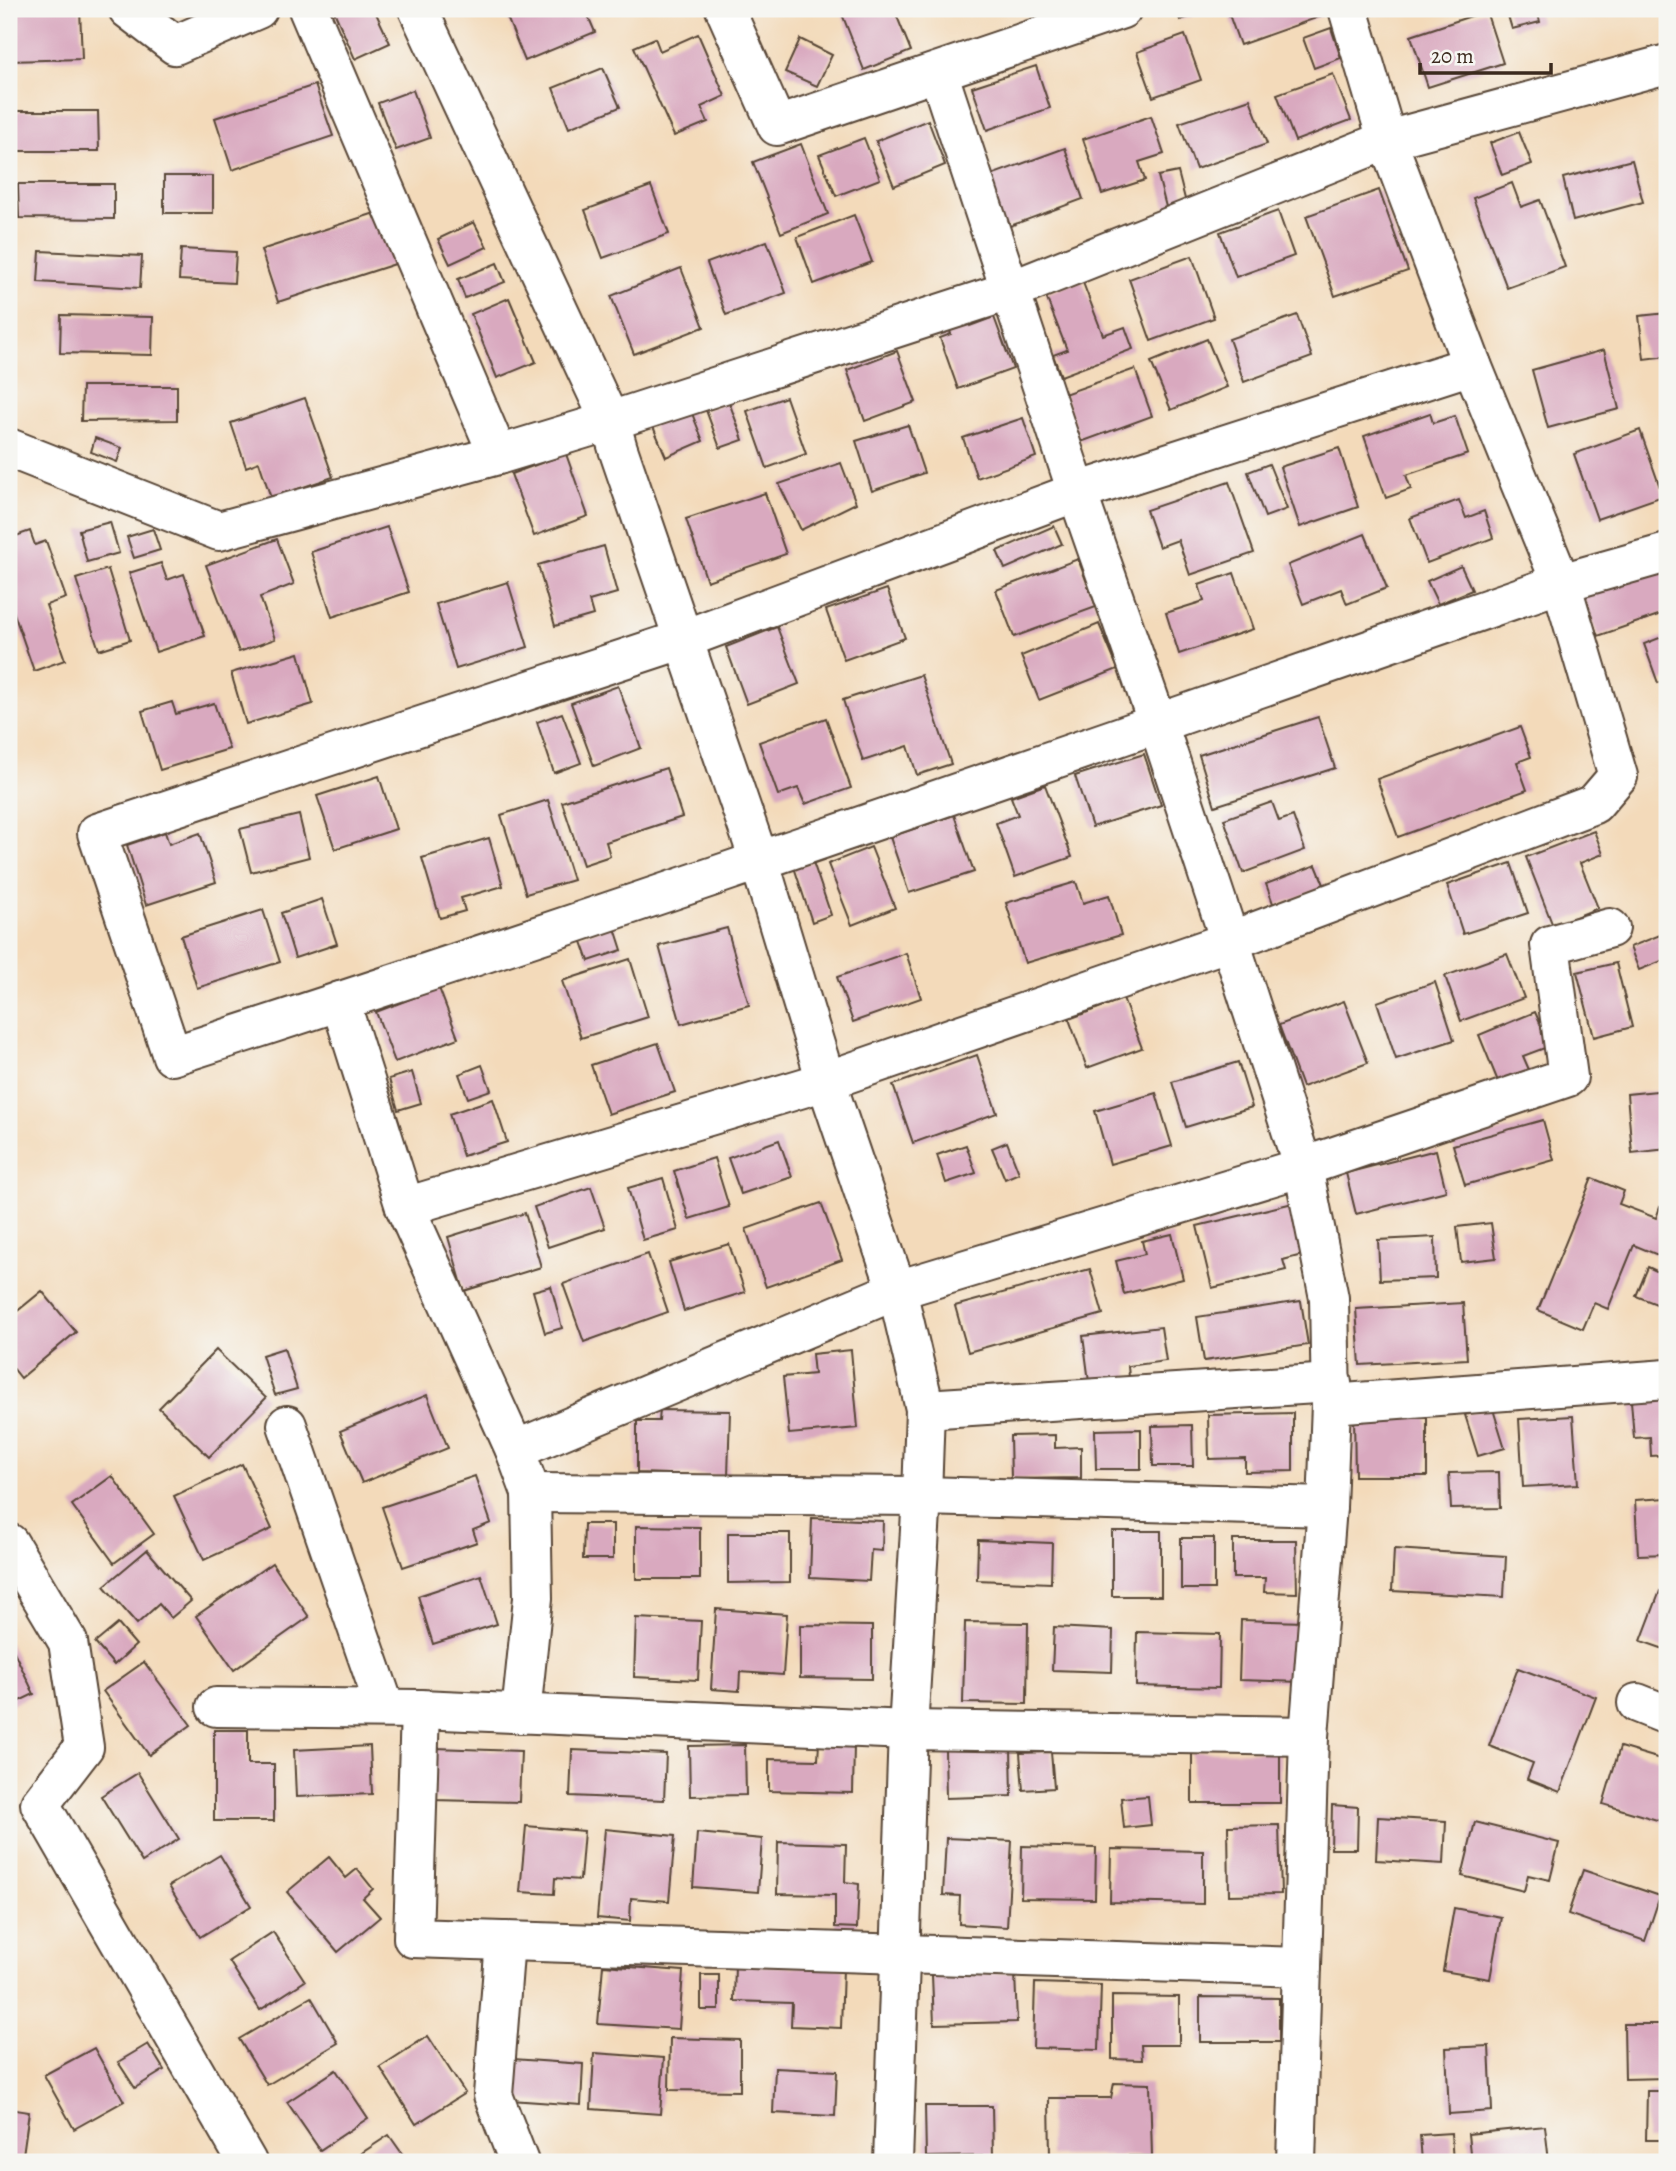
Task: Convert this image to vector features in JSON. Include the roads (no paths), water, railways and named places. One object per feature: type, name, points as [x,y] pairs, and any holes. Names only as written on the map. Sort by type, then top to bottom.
[{"type":"street","points":[[128,9],[175,45],[258,9]]},
{"type":"street","points":[[308,9],[498,454]]},
{"type":"street","points":[[725,9],[778,127],[1122,9]]},
{"type":"street","points":[[405,1207],[826,1081],[1230,941],[1594,804],[1618,776],[1561,583],[1472,365],[1387,140],[1348,9]]},
{"type":"street","points":[[431,12],[610,421],[759,860],[826,1081],[897,1290],[925,1409],[908,1730],[893,2162]]},
{"type":"street","points":[[9,448],[219,531],[610,421],[1009,290],[1387,140],[1667,64]]},
{"type":"street","points":[[938,72],[1077,492],[1158,724],[1303,1167],[1329,1298],[1331,1393],[1327,1507],[1308,1736],[1297,2162]]},
{"type":"street","points":[[1472,365],[1077,492],[684,639],[97,833],[172,1056],[759,860],[1561,583],[1667,553]]},
{"type":"street","points":[[514,1450],[897,1290],[1303,1167],[1568,1077],[1550,945],[1610,928]]},
{"type":"street","points":[[341,1001],[405,1207],[531,1493],[533,1598],[521,1714]]},
{"type":"street","points":[[925,1409],[1667,1379]]},
{"type":"street","points":[[287,1425],[403,1709],[413,1938],[1302,1967]]},
{"type":"street","points":[[531,1493],[922,1496],[1327,1507]]},
{"type":"street","points":[[9,1543],[68,1642],[84,1747],[40,1804],[247,2162]]},
{"type":"street","points":[[216,1707],[403,1709],[908,1730],[1308,1736]]},
{"type":"street","points":[[505,1941],[493,2095],[519,2162]]}]
